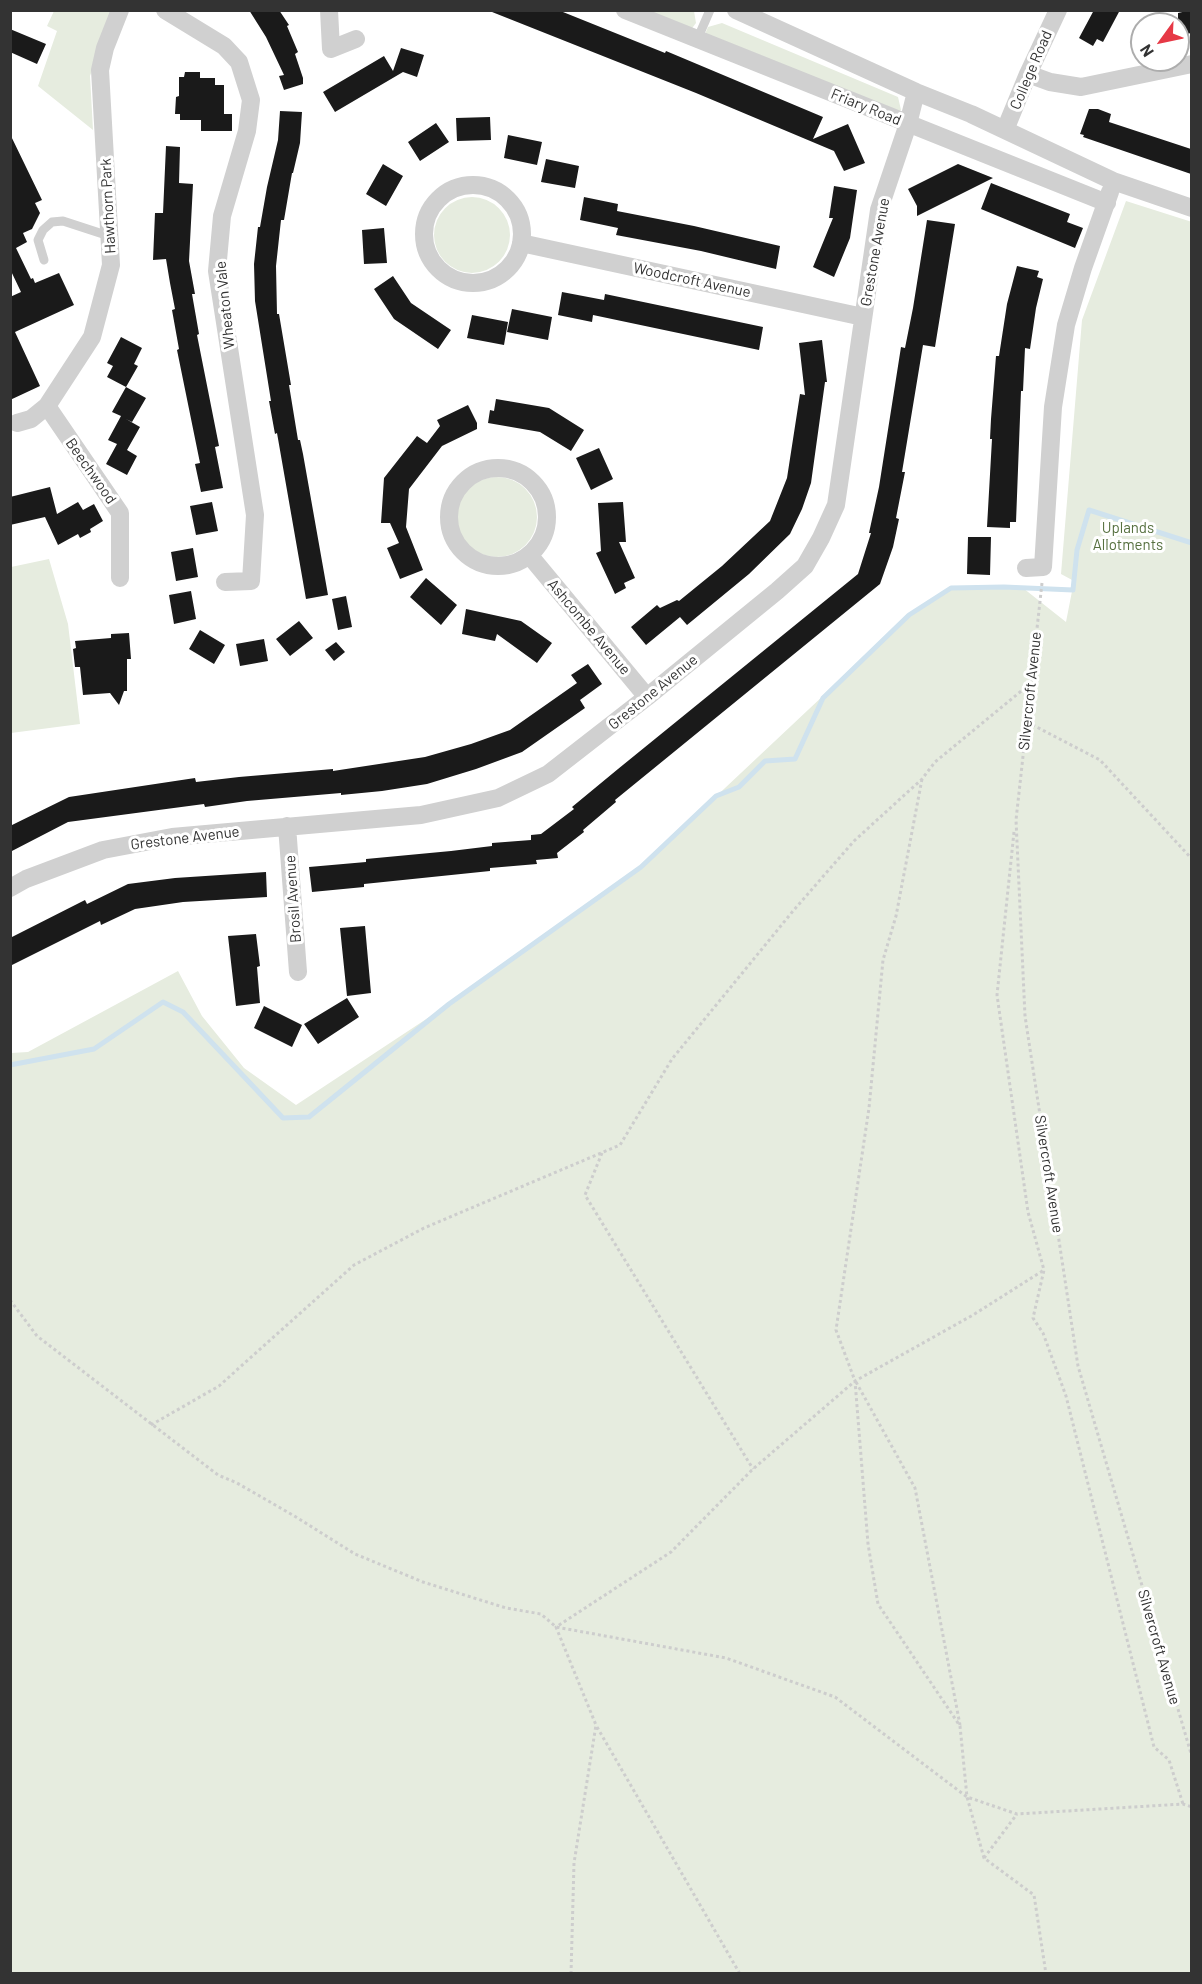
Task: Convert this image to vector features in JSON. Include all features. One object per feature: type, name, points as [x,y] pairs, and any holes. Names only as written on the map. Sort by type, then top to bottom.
[{"type":"street","name":"Hawthorn Park","points":[[17,423],[31,419],[47,406],[92,337],[111,265],[100,70],[105,48],[120,10]]},
{"type":"street","name":"Wheaton Vale","points":[[165,10],[224,45],[239,62],[251,99],[247,130],[222,216],[217,271],[252,494],[254,526],[251,581],[225,582]]},
{"type":"street","points":[[329,10],[331,49],[356,39]]},
{"type":"street","name":"Friary Road","points":[[625,10],[1107,203]]},
{"type":"street","points":[[736,10],[916,92],[971,114],[1113,181],[1191,208]]},
{"type":"street","name":"College Road","points":[[1005,130],[1058,10]]},
{"type":"street","points":[[1028,74],[1050,82],[1081,87],[1191,64]]},
{"type":"street","name":"Grestone Avenue","points":[[10,888],[26,879],[103,850],[172,837],[421,815],[498,798],[548,774],[648,697],[784,585],[805,566],[836,505],[879,210],[908,124],[916,92]]},
{"type":"street","points":[[1026,568],[1043,567],[1053,407],[1066,325],[1113,181]]},
{"type":"street","points":[[473,184],[485,186],[497,190],[515,207],[521,225],[521,243],[518,255],[511,266],[501,274],[478,283],[466,283],[443,274],[434,265],[428,255],[423,230],[425,218],[431,207],[449,190],[473,184]]},
{"type":"street","name":"Woodcroft Avenue","points":[[521,243],[863,317]]},
{"type":"street","name":"Beechwood","points":[[47,406],[120,513],[120,578]]},
{"type":"street","points":[[500,468],[518,472],[533,482],[541,492],[548,516],[542,540],[530,556],[515,564],[490,566],[468,556],[459,548],[449,525],[449,513],[452,501],[465,480],[482,471],[500,468]]},
{"type":"street","name":"Ashcombe Avenue","points":[[530,556],[648,697]]},
{"type":"street","name":"Brosil Avenue","points":[[287,826],[298,972]]},
{"type":"lane","points":[[697,40],[710,10]]},
{"type":"lane","points":[[44,260],[38,240],[43,230],[52,222],[63,221],[109,236]]},
{"type":"path","name":"Silvercroft Avenue","points":[[1042,577],[1016,820],[1025,1016],[1078,1366],[1191,1757]]},
{"type":"path","points":[[151,1425],[219,1386],[354,1264],[424,1228],[620,1145],[672,1059],[793,911],[854,841],[922,778],[935,762],[1032,682]]},
{"type":"path","points":[[1027,722],[1100,760],[1191,859]]},
{"type":"path","points":[[922,778],[896,916],[883,960],[869,1108],[836,1330],[855,1381],[915,1488],[960,1726],[967,1797],[984,1858],[1034,1895],[1046,1974]]},
{"type":"path","points":[[1016,820],[997,995],[1028,1212],[1044,1270],[1033,1318],[1043,1333],[1066,1396],[1154,1747],[1169,1760],[1183,1804]]},
{"type":"path","points":[[602,1153],[585,1196],[753,1469]]},
{"type":"path","points":[[556,1627],[671,1552],[753,1469],[855,1381],[973,1315],[1044,1270]]},
{"type":"path","points":[[10,1300],[38,1336],[218,1475],[237,1483],[355,1554],[423,1582],[506,1608],[541,1614],[556,1627],[596,1725],[740,1974]]},
{"type":"path","points":[[855,1381],[868,1544],[878,1604],[960,1726]]},
{"type":"path","points":[[556,1627],[726,1658],[835,1697],[967,1797],[1017,1814],[1183,1804],[1191,1807]]},
{"type":"path","points":[[571,1974],[574,1863],[596,1725]]},
{"type":"path","points":[[984,1858],[1017,1814]]},
{"type":"green space","points":[[54,11],[112,11],[90,76],[93,130],[38,86],[57,31],[47,26]]},
{"type":"green space","points":[[640,11],[694,11],[696,23],[690,31]]},
{"type":"green space","points":[[722,23],[898,97],[901,110],[895,114],[705,34],[708,27]]},
{"type":"green space","points":[[472,197],[487,200],[499,208],[507,220],[510,235],[507,250],[499,262],[487,270],[472,273],[457,270],[445,262],[437,250],[434,235],[437,220],[445,208],[457,200]]},
{"type":"green space","name":"Uplands Allotments","points":[[1126,201],[1192,222],[1191,1973],[11,1973],[11,1053],[28,1052],[178,971],[202,1016],[244,1068],[296,1105],[449,1004],[641,867],[909,615],[951,588],[1023,588],[1066,622],[1074,581],[1061,574],[1082,320]]},
{"type":"green space","points":[[497,477],[512,480],[525,489],[534,502],[537,517],[534,532],[525,545],[512,554],[497,557],[482,554],[469,545],[460,532],[457,517],[460,502],[469,489],[482,480]]},
{"type":"green space","points":[[49,559],[68,624],[80,724],[11,733],[11,567]]},
{"type":"building","points":[[249,10],[279,10],[289,25],[287,26],[298,52],[295,54],[303,84],[284,90],[279,76],[284,75],[266,37]]},
{"type":"building","points":[[487,10],[558,10],[665,53],[666,51],[823,117],[813,139],[848,124],[865,163],[844,171],[834,151]]},
{"type":"building","points":[[1094,10],[1120,10],[1103,42],[1097,39],[1093,46],[1079,38]]},
{"type":"building","points":[[1191,10],[1191,33],[1190,12],[1182,12]]},
{"type":"building","points":[[10,29],[46,44],[37,64],[10,52]]},
{"type":"building","points":[[401,48],[424,55],[417,77],[403,72],[335,112],[323,92],[384,56],[393,71]]},
{"type":"building","points":[[185,72],[200,72],[200,78],[215,78],[215,85],[224,85],[224,114],[232,114],[232,131],[201,131],[201,120],[180,120],[180,114],[175,114],[176,97],[179,96],[179,77],[184,77]]},
{"type":"building","points":[[1089,109],[1098,109],[1111,114],[1109,122],[1191,149],[1191,174],[1083,137],[1084,135],[1080,134]]},
{"type":"building","points":[[280,111],[302,112],[300,143],[284,220],[281,220],[276,266],[277,314],[279,314],[298,440],[300,440],[303,454],[328,595],[306,599],[277,433],[275,434],[269,401],[271,401],[255,301],[254,264],[258,227],[260,227],[278,140]]},
{"type":"building","points":[[490,117],[491,140],[457,141],[456,118]]},
{"type":"building","points":[[436,123],[449,142],[420,161],[408,142]]},
{"type":"building","points":[[10,134],[42,200],[35,203],[40,213],[32,229],[23,233],[27,242],[16,248],[35,283],[59,273],[74,305],[15,332],[40,386],[10,400],[10,297],[21,292],[10,269]]},
{"type":"building","points":[[508,135],[542,142],[537,165],[504,158]]},
{"type":"building","points":[[166,146],[180,147],[179,183],[193,184],[189,261],[195,294],[192,294],[199,334],[197,335],[219,446],[215,447],[223,488],[201,492],[195,464],[200,463],[177,350],[179,349],[172,310],[175,309],[166,259],[153,260],[155,213],[163,213]]},
{"type":"building","points":[[546,159],[579,166],[575,188],[541,182]]},
{"type":"building","points":[[383,164],[403,176],[386,206],[366,194]]},
{"type":"building","points":[[958,164],[993,178],[917,216],[917,206],[908,189]]},
{"type":"building","points":[[991,183],[1070,214],[1067,222],[1083,228],[1075,248],[981,209]]},
{"type":"building","points":[[834,186],[857,190],[850,238],[834,277],[813,267],[833,218],[829,218]]},
{"type":"building","points":[[584,197],[618,204],[617,211],[780,246],[776,269],[701,251],[616,235],[618,228],[580,220]]},
{"type":"building","points":[[927,220],[955,224],[935,347],[923,345],[902,472],[905,472],[896,518],[899,519],[893,547],[880,584],[615,800],[616,802],[583,830],[584,832],[557,853],[558,858],[536,860],[537,864],[490,868],[490,871],[364,884],[364,887],[312,892],[309,867],[366,862],[366,859],[531,840],[531,835],[541,834],[574,809],[572,807],[858,574],[871,533],[869,533],[879,487],[901,347],[905,348]]},
{"type":"building","points":[[384,228],[387,263],[364,264],[362,230]]},
{"type":"building","points":[[1017,266],[1039,271],[1037,277],[1043,279],[1030,349],[1025,348],[1016,522],[1010,522],[1010,528],[987,527],[996,356],[999,356],[1007,304]]},
{"type":"building","points":[[393,276],[411,303],[451,330],[438,349],[394,319],[374,289]]},
{"type":"building","points":[[562,292],[604,300],[605,294],[763,327],[759,350],[593,315],[592,322],[558,315]]},
{"type":"building","points":[[512,309],[552,317],[548,340],[507,332]]},
{"type":"building","points":[[472,315],[508,322],[504,345],[467,338]]},
{"type":"building","points":[[121,337],[142,348],[134,364],[138,366],[126,387],[107,377],[113,366],[107,363]]},
{"type":"building","points":[[822,340],[827,382],[825,382],[811,483],[790,534],[749,574],[687,625],[680,617],[646,645],[631,627],[657,605],[660,608],[679,601],[722,566],[770,521],[787,478],[800,394],[805,395],[799,343]]},
{"type":"building","points":[[126,387],[146,398],[132,422],[126,419],[140,427],[127,450],[137,456],[127,475],[106,464],[117,444],[108,440],[121,416],[112,412]]},
{"type":"building","points":[[496,399],[549,408],[584,430],[571,451],[540,432],[488,423],[490,410],[494,411]]},
{"type":"building","points":[[468,405],[477,423],[477,429],[442,446],[409,489],[406,527],[423,570],[400,579],[387,548],[399,543],[390,523],[381,523],[384,478],[417,436],[427,443],[440,426],[437,420]]},
{"type":"building","points":[[599,448],[613,479],[591,490],[576,458]]},
{"type":"building","points":[[50,487],[57,514],[78,502],[83,510],[94,504],[103,521],[80,538],[78,534],[58,545],[45,517],[10,525],[10,497]]},
{"type":"building","points":[[212,502],[218,531],[196,535],[190,506]]},
{"type":"building","points":[[623,502],[626,542],[619,542],[635,578],[624,583],[626,588],[615,594],[596,553],[601,551],[598,503]]},
{"type":"building","points":[[968,537],[991,537],[990,575],[967,574]]},
{"type":"building","points":[[193,548],[198,577],[176,581],[171,552]]},
{"type":"building","points":[[426,578],[457,605],[441,625],[410,597]]},
{"type":"building","points":[[191,591],[196,619],[174,624],[169,595]]},
{"type":"building","points":[[346,596],[352,627],[338,630],[332,599]]},
{"type":"building","points":[[466,609],[521,621],[552,643],[537,663],[497,634],[495,641],[462,634]]},
{"type":"building","points":[[299,621],[313,638],[290,656],[276,639]]},
{"type":"building","points":[[200,630],[225,645],[214,664],[189,649]]},
{"type":"building","points":[[129,633],[131,659],[127,659],[127,691],[124,691],[119,705],[110,693],[83,695],[80,667],[75,667],[73,649],[76,648],[75,641],[111,638],[111,634]]},
{"type":"building","points":[[264,639],[268,661],[240,666],[236,644]]},
{"type":"building","points":[[336,642],[345,652],[334,661],[325,650]]},
{"type":"building","points":[[588,664],[602,684],[580,700],[585,708],[522,752],[476,769],[427,784],[382,791],[247,801],[205,807],[204,804],[68,822],[10,852],[10,826],[69,797],[195,778],[196,782],[333,769],[333,771],[425,757],[471,744],[510,730],[577,683],[571,675]]},
{"type":"building","points":[[266,872],[267,897],[183,902],[135,909],[101,925],[100,921],[10,966],[10,938],[85,900],[87,904],[128,884],[175,878]]},
{"type":"building","points":[[365,926],[371,993],[347,996],[340,928]]},
{"type":"building","points":[[256,934],[260,966],[257,967],[260,1003],[236,1006],[228,936]]},
{"type":"building","points":[[347,998],[359,1017],[318,1044],[304,1024]]},
{"type":"building","points":[[264,1006],[302,1025],[292,1047],[254,1028]]},
{"type":"waterway","points":[[10,1065],[94,1049],[163,1002],[183,1012],[283,1118],[309,1117],[449,1004],[641,867],[716,796],[739,787],[765,761],[795,759],[823,698],[909,615],[951,588],[1004,587],[1073,590],[1077,550],[1089,510],[1192,543]]}]
